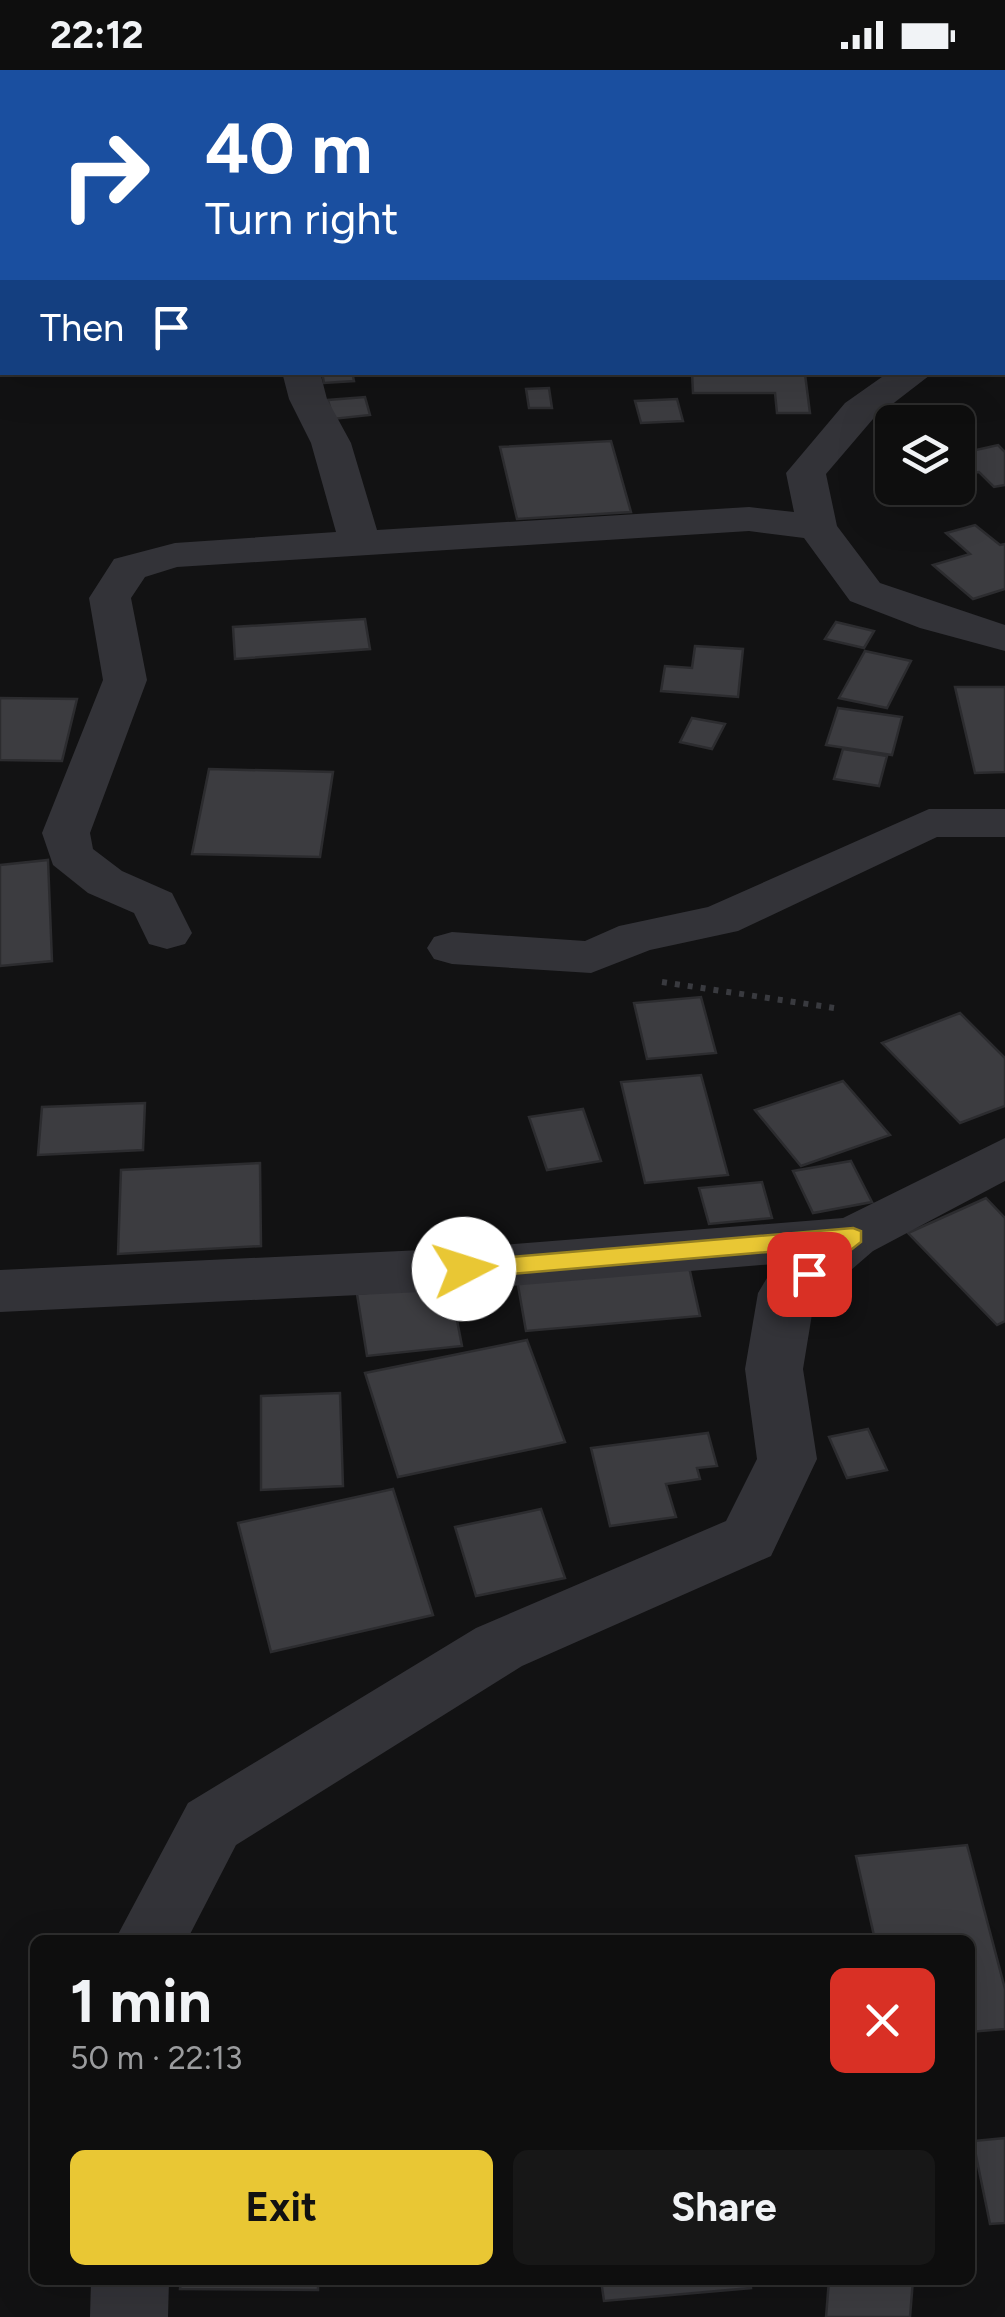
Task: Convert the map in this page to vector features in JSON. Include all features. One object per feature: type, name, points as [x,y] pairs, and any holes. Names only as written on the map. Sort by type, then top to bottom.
[{"type":"street","points":[[302,375],[308,398],[331,443],[360,543]]},
{"type":"street","points":[[911,375],[859,411],[806,473],[816,526],[865,592],[935,619],[1005,638]]},
{"type":"street","points":[[167,934],[155,904],[106,882],[70,855],[66,833],[124,680],[110,598],[130,568],[176,556],[749,519],[816,526]]},
{"type":"street","points":[[452,948],[590,956],[636,937],[720,920],[929,823],[1005,823]]},
{"type":"street","points":[[153,1935],[212,1824],[500,1648],[749,1538],[786,1459],[774,1370],[787,1293],[853,1236],[1005,1157]]},
{"type":"street","points":[[0,1291],[464,1269],[853,1236]]},
{"type":"street","points":[[129,2317],[130,2285]]},
{"type":"path","points":[[590,956],[667,984],[834,1008]]},
{"type":"building","points":[[323,375],[353,375],[354,381],[324,383]]},
{"type":"building","points":[[692,375],[805,375],[810,413],[777,413],[775,393],[693,393]]},
{"type":"building","points":[[549,388],[552,408],[529,408],[526,389]]},
{"type":"building","points":[[365,397],[370,415],[333,419],[328,400]]},
{"type":"building","points":[[677,399],[683,421],[641,423],[635,401]]},
{"type":"building","points":[[611,441],[631,512],[517,519],[500,447]]},
{"type":"building","points":[[998,445],[1005,452],[1005,485],[994,487],[975,473],[975,450]]},
{"type":"building","points":[[975,525],[1000,545],[1005,544],[1005,589],[973,599],[933,565],[970,554],[946,533]]},
{"type":"building","points":[[365,619],[370,649],[235,659],[233,627]]},
{"type":"building","points":[[836,622],[874,631],[864,648],[825,639]]},
{"type":"building","points":[[695,646],[743,649],[738,697],[661,691],[665,666],[692,668]]},
{"type":"building","points":[[865,651],[911,661],[887,708],[839,698]]},
{"type":"building","points":[[955,687],[1005,687],[1005,772],[975,773]]},
{"type":"building","points":[[0,698],[77,699],[62,761],[0,760]]},
{"type":"building","points":[[838,708],[902,717],[892,755],[826,745]]},
{"type":"building","points":[[692,718],[725,724],[712,749],[680,742]]},
{"type":"building","points":[[843,749],[887,756],[879,786],[834,779]]},
{"type":"building","points":[[209,769],[333,772],[320,857],[192,854]]},
{"type":"building","points":[[48,860],[52,961],[0,966],[0,865]]},
{"type":"building","points":[[701,997],[716,1053],[647,1059],[634,1003]]},
{"type":"building","points":[[960,1013],[1005,1058],[1005,1106],[960,1123],[882,1043]]},
{"type":"building","points":[[701,1075],[728,1175],[645,1183],[621,1082]]},
{"type":"building","points":[[843,1081],[890,1135],[801,1166],[755,1110]]},
{"type":"building","points":[[145,1103],[143,1150],[38,1155],[42,1107]]},
{"type":"building","points":[[583,1109],[601,1161],[547,1170],[529,1117]]},
{"type":"building","points":[[851,1161],[872,1202],[813,1213],[793,1171]]},
{"type":"building","points":[[260,1163],[261,1246],[118,1254],[121,1170]]},
{"type":"building","points":[[762,1182],[772,1218],[709,1224],[699,1188]]},
{"type":"building","points":[[986,1198],[1005,1218],[1005,1321],[997,1325],[908,1233]]},
{"type":"building","points":[[687,1258],[700,1316],[526,1331],[516,1274]]},
{"type":"building","points":[[450,1284],[462,1346],[367,1356],[357,1294]]},
{"type":"building","points":[[527,1340],[565,1442],[398,1477],[365,1373]]},
{"type":"building","points":[[340,1393],[343,1486],[261,1490],[261,1396]]},
{"type":"building","points":[[868,1429],[887,1470],[847,1478],[829,1437]]},
{"type":"building","points":[[708,1433],[717,1466],[697,1468],[700,1479],[666,1484],[676,1517],[610,1526],[591,1448]]},
{"type":"building","points":[[393,1489],[433,1615],[271,1652],[238,1523]]},
{"type":"building","points":[[541,1509],[565,1578],[476,1596],[455,1527]]},
{"type":"building","points":[[967,1845],[1005,1989],[1005,2029],[975,2032],[975,1935],[874,1935],[856,1856]]},
{"type":"building","points":[[1005,2138],[1005,2223],[990,2224],[975,2141]]},
{"type":"building","points":[[180,2285],[318,2285],[318,2290],[180,2289]]},
{"type":"building","points":[[602,2285],[751,2288],[604,2301]]},
{"type":"building","points":[[829,2285],[913,2285],[910,2317],[826,2317]]},
{"type":"route","points":[[464,1269],[853,1236],[809,1274]]}]
